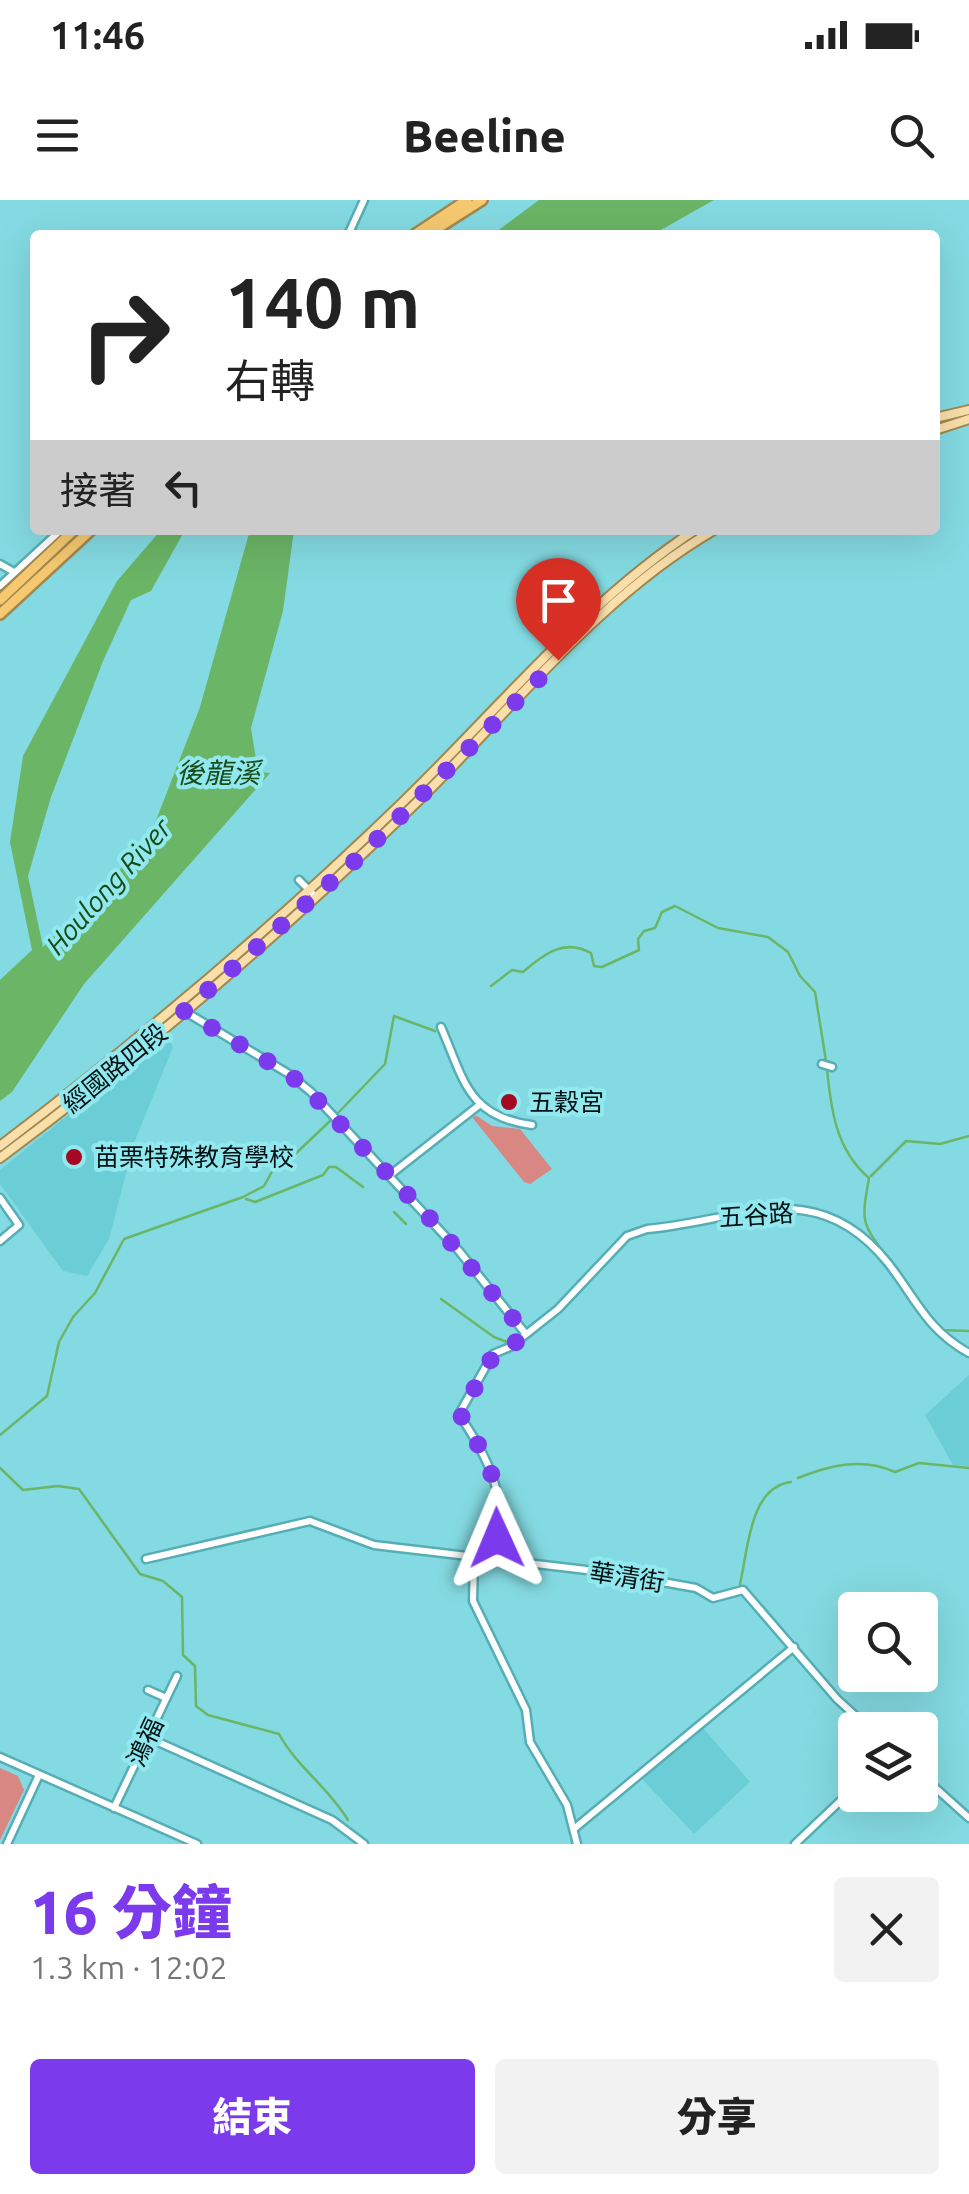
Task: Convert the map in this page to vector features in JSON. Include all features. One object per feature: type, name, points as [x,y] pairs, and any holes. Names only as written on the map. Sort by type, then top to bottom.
[{"type":"highway","points":[[422,230],[467,200]]},
{"type":"highway","points":[[435,230],[482,200]]},
{"type":"highway","points":[[0,600],[69,535]]},
{"type":"highway","points":[[0,614],[86,535]]},
{"type":"main road","points":[[940,417],[969,410]]},
{"type":"main road","points":[[940,428],[969,419]]},
{"type":"main road","name":"經國路四段","points":[[0,1158],[312,893],[647,562],[688,535]]},
{"type":"main road","name":"經國路四段","points":[[496,708],[631,589],[707,535]]},
{"type":"main road","name":"經國路四段","points":[[0,1146],[181,1008]]},
{"type":"street","points":[[350,230],[364,200]]},
{"type":"street","points":[[0,586],[55,535]]},
{"type":"street","points":[[0,564],[14,572]]},
{"type":"street","points":[[300,880],[312,893]]},
{"type":"street","points":[[181,1008],[289,1074],[310,1092],[459,1251],[525,1333]]},
{"type":"street","points":[[441,1027],[478,1106],[500,1119],[532,1125]]},
{"type":"street","points":[[822,1064],[832,1067]]},
{"type":"street","points":[[390,1175],[478,1106]]},
{"type":"street","points":[[0,1198],[20,1225],[0,1241]]},
{"type":"street","name":"五谷路","points":[[474,1560],[493,1550],[498,1499],[493,1469],[460,1414],[494,1354],[510,1348],[558,1309],[628,1236],[647,1228],[787,1208],[855,1227],[888,1263],[935,1331],[969,1352]]},
{"type":"street","name":"華清街","points":[[146,1559],[310,1521],[374,1545],[612,1574],[696,1588],[713,1598],[743,1590],[851,1712]]},
{"type":"street","points":[[474,1560],[473,1600],[526,1710],[530,1742],[556,1781],[577,1844]]},
{"type":"street","points":[[574,1828],[794,1647]]},
{"type":"street","name":"鴻福","points":[[114,1808],[176,1676]]},
{"type":"street","points":[[148,1690],[166,1698]]},
{"type":"street","points":[[147,1737],[332,1820],[360,1842]]},
{"type":"street","points":[[0,1758],[196,1844]]},
{"type":"street","points":[[7,1844],[39,1775]]},
{"type":"street","points":[[938,1790],[969,1818]]},
{"type":"street","points":[[795,1844],[838,1803]]},
{"type":"shaded area","name":"苗栗特殊教育學校","points":[[166,1036],[173,1047],[134,1143],[109,1239],[87,1276],[63,1271],[0,1184],[0,1170]]},
{"type":"shaded area","points":[[472,1117],[492,1126],[520,1129],[552,1169],[530,1184],[524,1182]]},
{"type":"shaded area","points":[[969,1375],[969,1466],[953,1465],[925,1415]]},
{"type":"shaded area","points":[[702,1727],[750,1782],[694,1834],[642,1779]]},
{"type":"shaded area","points":[[0,1768],[18,1776],[24,1790],[0,1840]]},
{"type":"water","points":[[539,200],[714,200],[661,230],[499,230]]},
{"type":"water","name":"後龍溪","points":[[157,535],[182,535],[151,591],[131,600],[51,797],[28,876],[43,947],[148,841],[200,707],[249,535],[293,535],[283,611],[251,728],[258,772],[270,773],[84,984],[12,1092],[0,1101],[0,980],[32,950],[10,842],[23,756],[117,581]]},
{"type":"waterway","points":[[491,986],[512,970],[523,972],[547,954],[563,948],[591,953],[594,966],[602,967],[639,950],[638,939],[644,931],[655,928],[662,912],[675,906],[718,928],[768,937],[788,952],[800,976],[815,992],[826,1061]]},
{"type":"waterway","points":[[338,1113],[385,1064],[394,1016],[435,1031]]},
{"type":"waterway","points":[[827,1069],[833,1114],[842,1142],[869,1178],[865,1222],[889,1260]]},
{"type":"waterway","points":[[0,1435],[47,1396],[59,1342],[73,1317],[95,1293],[124,1239],[264,1186],[274,1168],[290,1159],[330,1121]]},
{"type":"waterway","points":[[871,1176],[906,1141],[940,1144],[969,1136]]},
{"type":"waterway","points":[[246,1199],[255,1202],[323,1175],[329,1167],[336,1167],[363,1187]]},
{"type":"waterway","points":[[394,1212],[406,1224]]},
{"type":"waterway","points":[[903,1278],[930,1316]]},
{"type":"waterway","points":[[441,1299],[507,1342]]},
{"type":"waterway","points":[[941,1330],[969,1331]]},
{"type":"waterway","points":[[798,1478],[822,1469],[859,1464],[895,1472],[919,1463],[969,1468]]},
{"type":"waterway","points":[[0,1468],[23,1490],[58,1486],[79,1489],[140,1574],[163,1581],[182,1597],[183,1655],[195,1666],[196,1706],[208,1715],[279,1734],[348,1820]]},
{"type":"waterway","points":[[740,1584],[759,1508],[777,1486],[791,1482]]},
{"type":"place","name":"五穀宮","points":[[509,1102]]},
{"type":"place","name":"苗栗特殊教育學校","points":[[74,1157]]},
{"type":"route","points":[[497,1538],[499,1512],[493,1469],[460,1414],[494,1354],[510,1348],[525,1333],[439,1228],[310,1092],[289,1074],[184,1011],[357,859],[558,660]]},
{"type":"water label","name":"Houlong River","points":[[108,886]]}]
